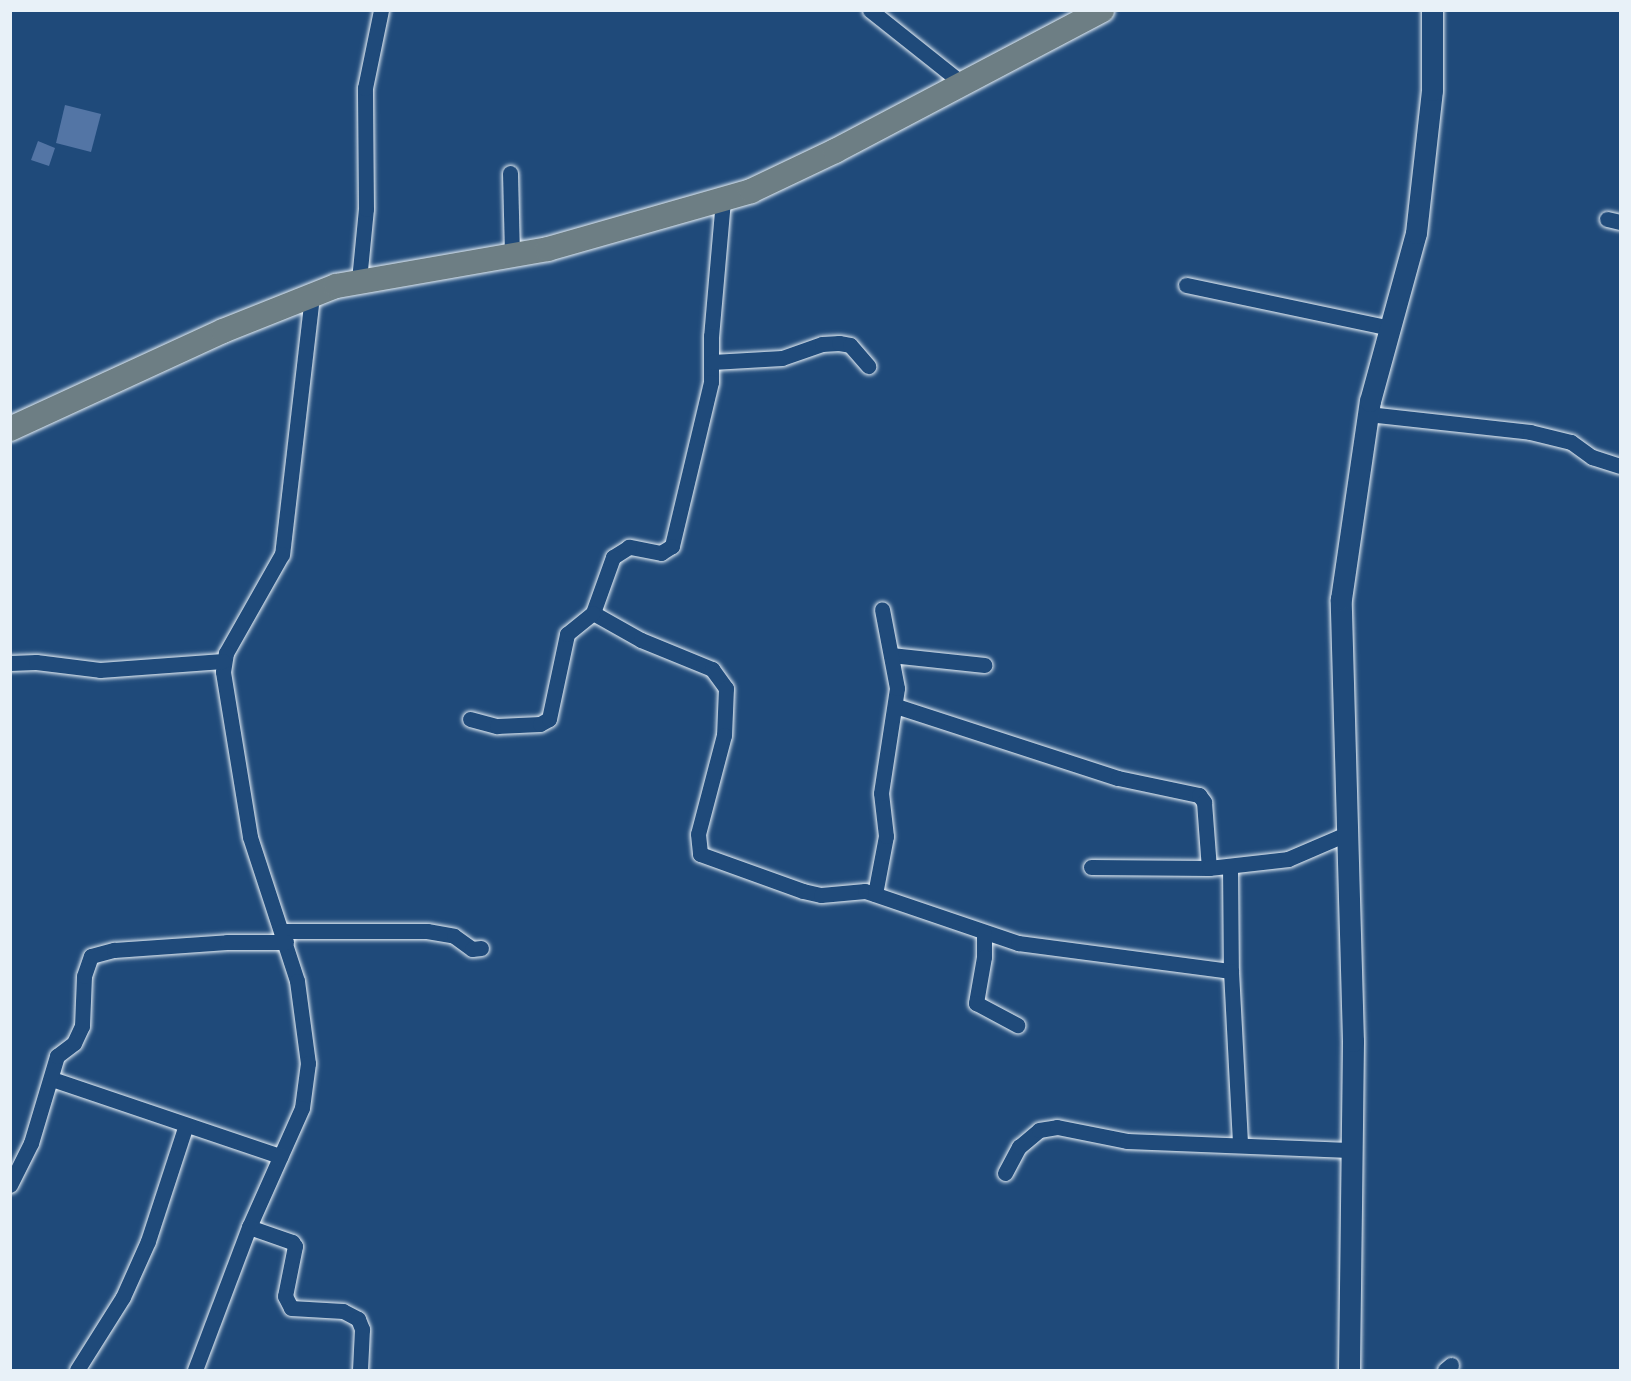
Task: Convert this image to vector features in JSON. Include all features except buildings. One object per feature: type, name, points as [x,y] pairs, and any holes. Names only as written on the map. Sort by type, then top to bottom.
[{"type":"main road","points":[[10,429],[223,331],[359,280],[512,255],[581,240],[723,200],[789,174],[1102,10]]},
{"type":"main road","points":[[1349,1371],[1349,1150],[1353,1041],[1341,599],[1368,414],[1416,233],[1424,179],[1432,90],[1432,10]]},
{"type":"street","points":[[359,280],[366,209],[366,80],[381,10]]},
{"type":"street","points":[[870,10],[963,84]]},
{"type":"street","points":[[510,173],[512,255]]},
{"type":"street","points":[[470,719],[497,726],[522,726],[549,719],[567,634],[593,613],[613,557],[629,548],[661,553],[672,546],[704,415],[712,362],[711,336],[723,200]]},
{"type":"street","points":[[1186,285],[1390,328]]},
{"type":"street","points":[[195,1371],[249,1227],[302,1108],[308,1063],[303,1010],[284,936],[250,837],[223,661],[282,554],[312,296]]},
{"type":"street","points":[[712,362],[782,358],[822,344],[839,343],[850,345],[868,366]]},
{"type":"street","points":[[1368,414],[1530,432],[1571,442],[1592,457],[1620,466]]},
{"type":"street","points":[[875,894],[886,836],[881,793],[896,706],[891,655],[882,609]]},
{"type":"street","points":[[593,613],[641,640],[712,669],[726,688],[724,735],[698,834],[700,854],[803,891],[875,894],[1018,943],[1231,971]]},
{"type":"street","points":[[891,655],[984,665]]},
{"type":"street","points":[[10,663],[36,662],[100,670],[223,661]]},
{"type":"street","points":[[896,706],[1118,778],[1199,795],[1204,802],[1209,868]]},
{"type":"street","points":[[1091,867],[1209,868],[1288,859],[1346,834]]},
{"type":"street","points":[[1230,866],[1231,971],[1240,1143]]},
{"type":"street","points":[[10,1185],[30,1143],[52,1079],[57,1056],[74,1043],[82,1026],[84,975],[91,956],[114,950],[284,936],[427,931],[454,936],[472,948],[482,948]]},
{"type":"street","points":[[984,933],[984,957],[976,1004],[1017,1025]]},
{"type":"street","points":[[52,1079],[280,1156]]},
{"type":"street","points":[[77,1371],[123,1297],[148,1241],[186,1125]]},
{"type":"street","points":[[1005,1173],[1019,1148],[1039,1130],[1057,1127],[1127,1141],[1240,1143],[1349,1150]]},
{"type":"street","points":[[249,1227],[292,1242],[295,1246],[285,1296],[291,1308],[343,1311],[358,1319],[362,1329],[360,1371]]}]
